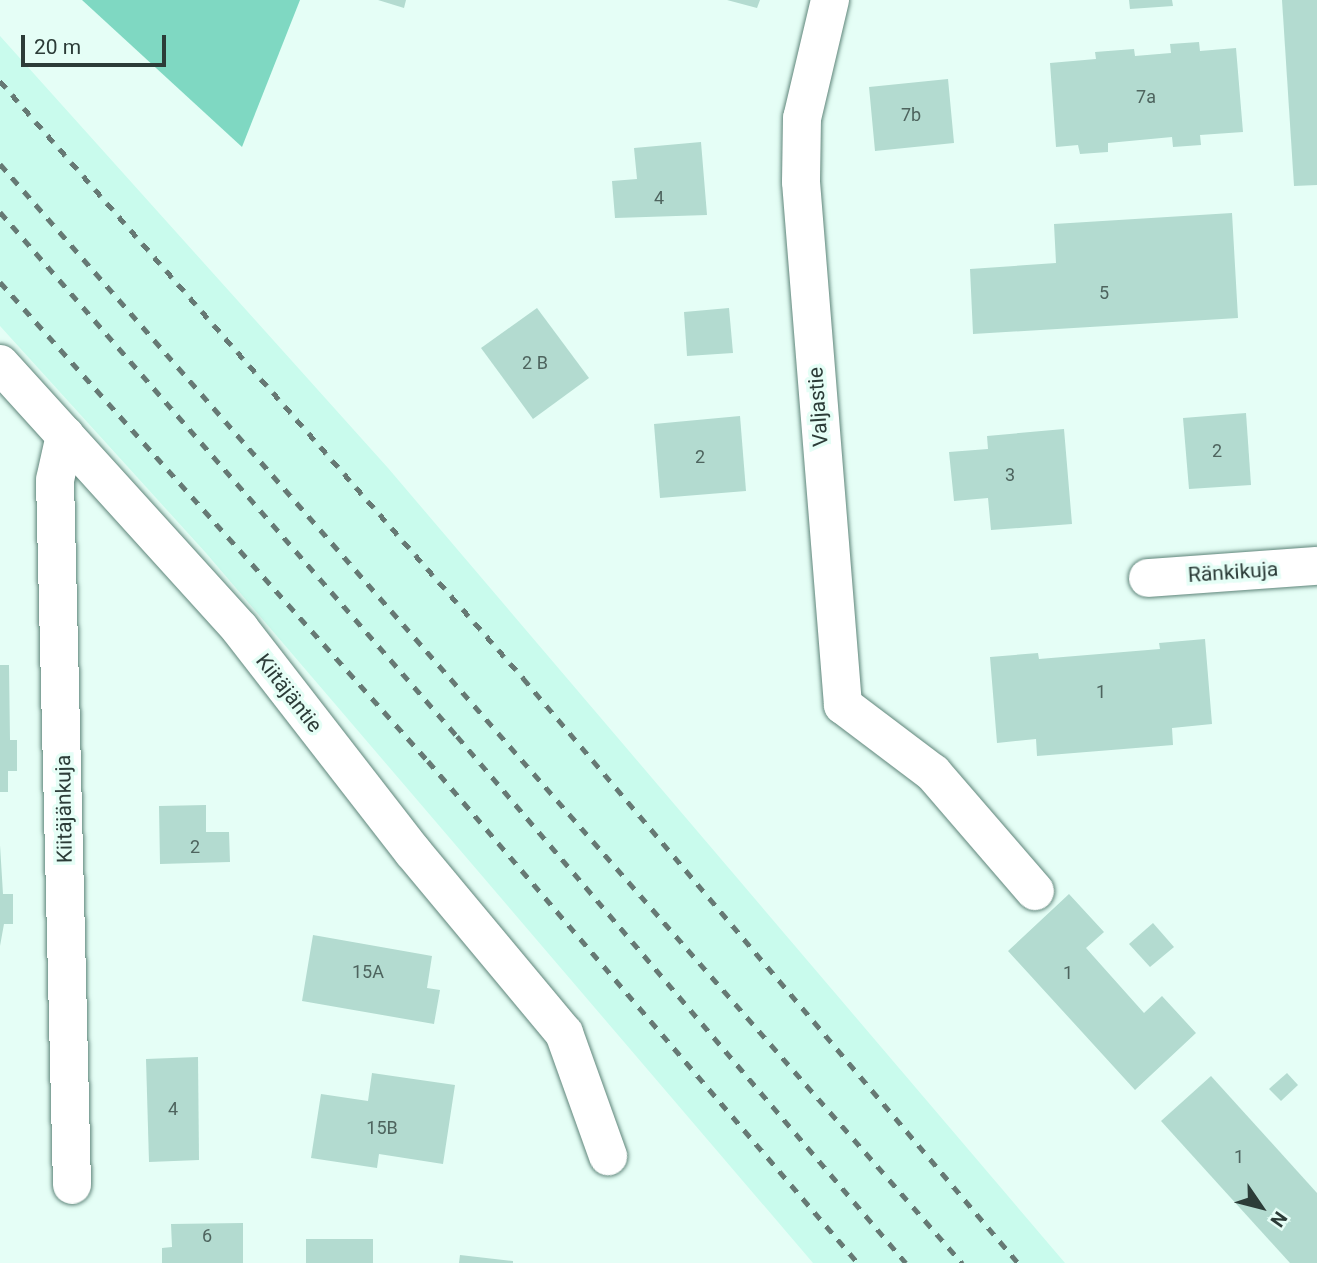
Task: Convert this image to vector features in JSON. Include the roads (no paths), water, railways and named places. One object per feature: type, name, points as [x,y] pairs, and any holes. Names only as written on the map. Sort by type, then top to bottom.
[{"type":"street","name":"Valjastie","points":[[830,0],[802,118],[801,182],[843,705],[933,773],[1035,891]]},
{"type":"street","name":"Kiitäjäntie","points":[[0,365],[240,629],[413,852],[564,1032],[608,1156]]},
{"type":"street","name":"Kiitäjänkuja","points":[[65,435],[55,480],[72,1185]]},
{"type":"street","name":"Ränkikuja","points":[[1148,578],[1317,566]]},
{"type":"railway","points":[[0,81],[523,678],[1018,1263]]},
{"type":"railway","points":[[0,164],[962,1263]]},
{"type":"railway","points":[[0,212],[457,736],[906,1263]]},
{"type":"railway","points":[[0,282],[428,761],[858,1263]]}]
